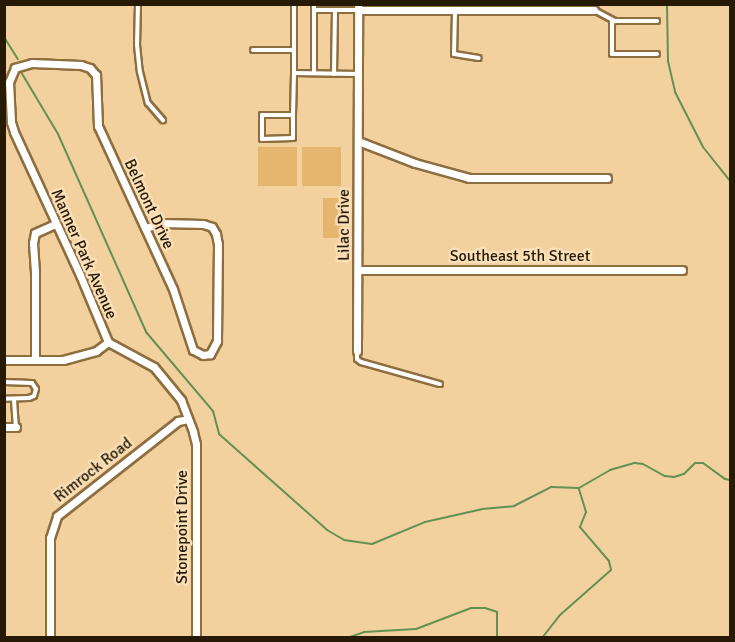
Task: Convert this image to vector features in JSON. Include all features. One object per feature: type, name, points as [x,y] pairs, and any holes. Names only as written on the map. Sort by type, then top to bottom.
[{"type":"street","points":[[358,7],[591,8]]},
{"type":"street","name":"Lilac Drive","points":[[357,351],[358,7]]},
{"type":"street","name":"Manner Park Avenue","points":[[90,68],[32,63],[15,68],[9,82],[11,122],[108,342],[154,367],[181,400],[188,419]]},
{"type":"street","name":"Belmont Drive","points":[[90,68],[97,80],[98,126],[184,316],[193,350],[203,355],[210,354],[217,341],[218,244],[216,234],[212,227],[202,224],[162,223],[145,228]]},
{"type":"street","points":[[358,141],[415,163],[468,178],[607,177]]},
{"type":"street","points":[[35,360],[33,243],[35,234],[55,224]]},
{"type":"street","name":"Southeast 5th Street","points":[[358,270],[682,270]]},
{"type":"street","points":[[4,360],[74,357],[96,351],[108,342]]},
{"type":"street","name":"Rimrock Road","points":[[50,638],[50,538],[57,516],[178,421],[188,419]]},
{"type":"street","name":"Stonepoint Drive","points":[[188,419],[196,444],[196,638]]},
{"type":"street","points":[[4,427],[16,427]]},
{"type":"lane","points":[[138,4],[140,72],[148,103],[163,120]]},
{"type":"lane","points":[[293,114],[262,114],[262,139],[293,138],[294,4]]},
{"type":"lane","points":[[314,4],[314,73]]},
{"type":"lane","points":[[314,10],[358,7]]},
{"type":"lane","points":[[451,8],[454,54],[479,58]]},
{"type":"lane","points":[[591,8],[612,21],[657,21]]},
{"type":"lane","points":[[334,74],[335,10]]},
{"type":"lane","points":[[612,21],[612,54],[657,54]]},
{"type":"lane","points":[[253,50],[294,50]]},
{"type":"lane","points":[[294,73],[358,74]]},
{"type":"lane","name":"Lilac Drive","points":[[357,351],[357,360],[361,362],[440,384]]},
{"type":"lane","points":[[4,382],[35,385],[34,396],[14,400],[4,399]]},
{"type":"lane","points":[[14,400],[16,427]]},
{"type":"shaded area","points":[[258,147],[297,147],[297,186],[258,186]]},
{"type":"shaded area","points":[[302,147],[341,147],[341,186],[302,186]]},
{"type":"shaded area","points":[[323,198],[343,198],[343,238],[323,238]]},
{"type":"waterway","points":[[667,4],[668,61],[675,92],[703,147],[730,181]]},
{"type":"waterway","points":[[4,37],[18,59]]},
{"type":"waterway","points":[[21,72],[58,134],[146,332],[213,411],[219,434],[327,530],[344,540],[372,544],[425,522],[482,509],[514,506],[551,487],[579,488]]},
{"type":"waterway","points":[[579,488],[610,470],[635,463],[643,464],[665,476],[674,477],[684,474],[695,463],[703,463],[725,479],[730,480]]},
{"type":"waterway","points":[[542,638],[560,615],[611,570],[609,561],[580,527],[586,512],[579,489]]},
{"type":"waterway","points":[[347,638],[364,632],[416,629],[471,608],[485,608],[497,612],[497,638]]}]
